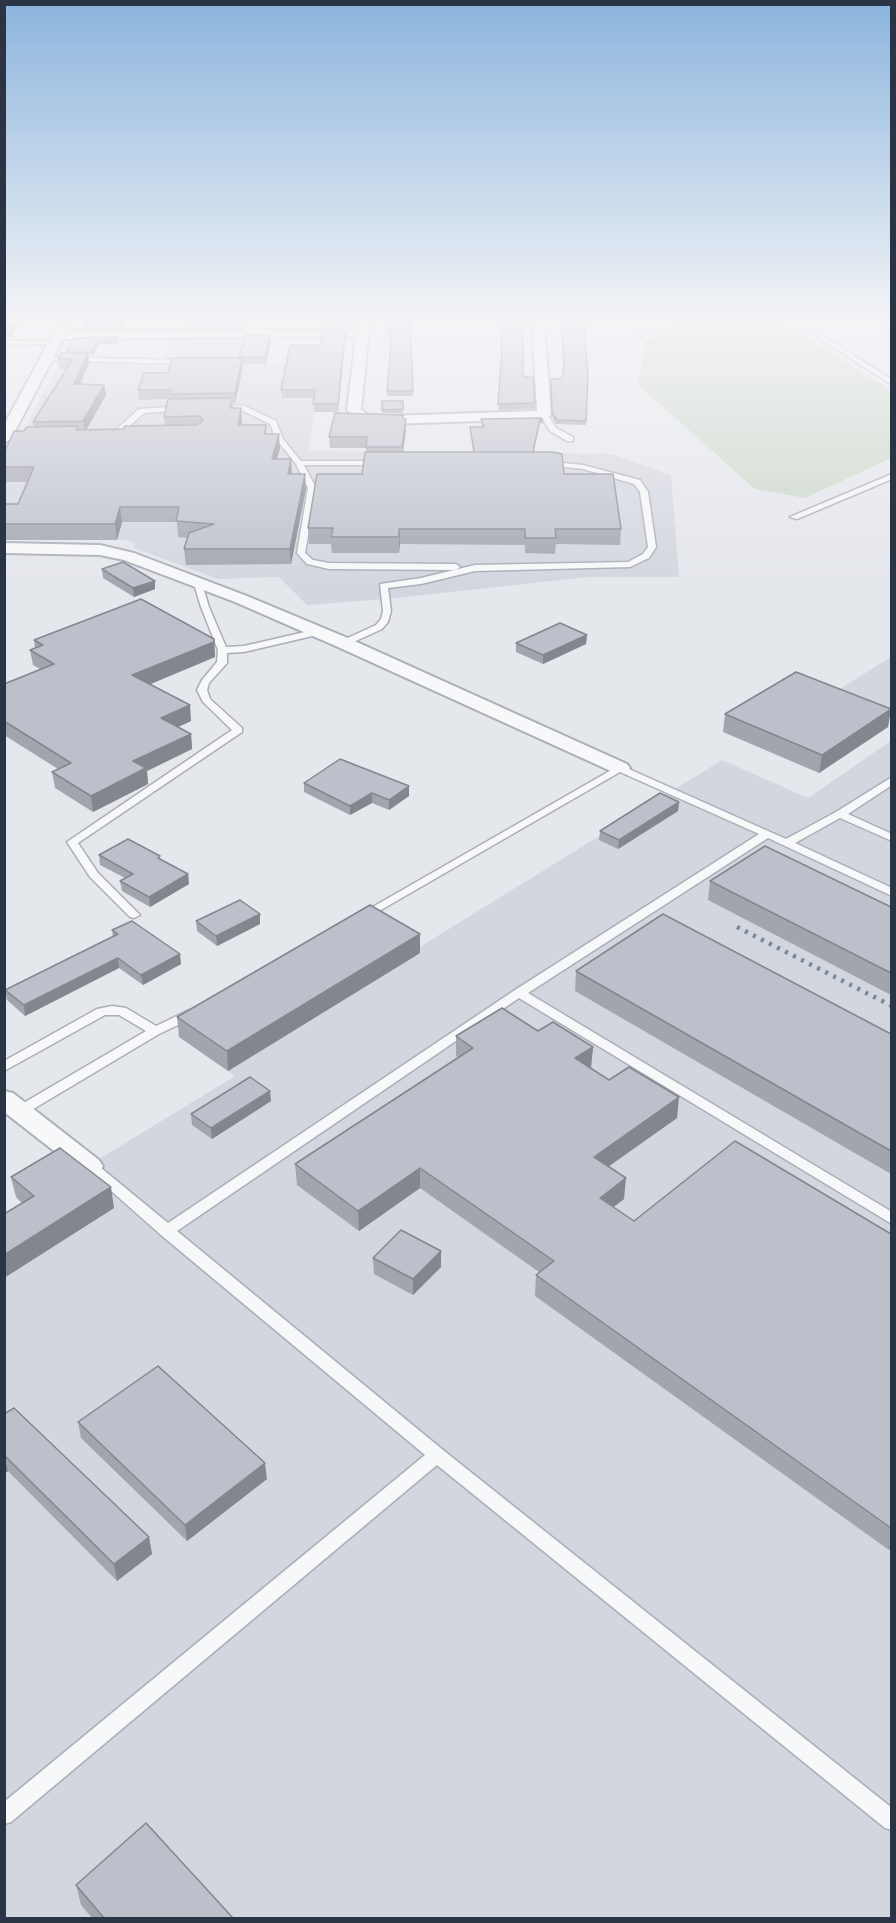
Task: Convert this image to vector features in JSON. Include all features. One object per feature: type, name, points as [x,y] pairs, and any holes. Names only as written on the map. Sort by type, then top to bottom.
[{"type":"street","points":[[7,437],[20,411]]},
{"type":"street","points":[[355,411],[365,418],[387,420],[544,415],[544,411]]},
{"type":"street","points":[[4,548],[100,550],[128,556],[344,643],[620,768]]},
{"type":"street","points":[[12,1105],[90,1166]]},
{"type":"lane","points":[[114,436],[142,411],[146,411]]},
{"type":"lane","points":[[248,411],[273,423],[280,439],[299,463],[312,488],[301,553],[310,562],[329,566],[475,568],[600,566],[630,564],[646,556],[652,547],[644,492],[637,482],[583,467],[541,464]]},
{"type":"lane","points":[[544,415],[554,429],[570,439]]},
{"type":"lane","points":[[102,436],[124,436]]},
{"type":"lane","points":[[299,463],[391,463]]},
{"type":"lane","points":[[794,517],[891,476]]},
{"type":"lane","points":[[344,643],[379,627],[385,620],[387,611],[383,586],[421,581],[475,568]]},
{"type":"lane","points":[[134,915],[94,875],[72,843],[238,730],[206,700],[202,690],[205,682],[222,663],[223,650],[198,584]]},
{"type":"lane","points":[[223,650],[244,649],[318,632]]},
{"type":"lane","points":[[351,923],[620,768],[891,893]]},
{"type":"lane","points":[[786,843],[840,814],[891,780]]},
{"type":"lane","points":[[840,814],[891,838]]},
{"type":"lane","points":[[166,1232],[519,993],[767,834]]},
{"type":"lane","points":[[519,993],[891,1220]]},
{"type":"lane","points":[[12,1105],[207,1006]]},
{"type":"lane","points":[[4,1067],[101,1012],[122,1011],[155,1031]]},
{"type":"lane","points":[[90,1166],[166,1232],[437,1455],[891,1821]]},
{"type":"lane","points":[[4,1815],[437,1455]]},
{"type":"shaded area","points":[[34,411],[314,411],[309,451],[612,454],[671,475],[679,577],[588,577],[386,599],[307,605],[279,577],[218,579],[134,548],[134,543],[126,540],[5,540],[5,474]]},
{"type":"shaded area","points":[[891,657],[891,711],[840,689]]},
{"type":"shaded area","points":[[891,741],[891,1918],[5,1918],[4,1238],[38,1216],[16,1197],[73,1175],[235,1076],[179,1037],[415,950],[722,760],[808,798]]},
{"type":"green space","points":[[667,411],[891,411],[891,458],[805,498],[755,489]]},
{"type":"building","points":[[40,411],[89,411],[83,421],[33,422]]},
{"type":"building","points":[[165,411],[241,411],[238,425],[266,425],[265,434],[279,434],[272,459],[291,459],[288,474],[305,474],[290,549],[184,549],[189,533],[214,524],[176,521],[179,507],[120,507],[115,524],[4,524],[4,504],[18,504],[34,467],[4,467],[4,453],[14,431],[24,431],[27,427],[78,426],[76,430],[123,429],[125,426],[197,425],[203,421],[200,416],[164,417]]},
{"type":"building","points":[[586,411],[586,421],[557,420],[552,412]]},
{"type":"building","points":[[335,413],[403,415],[403,419],[406,419],[402,447],[366,447],[367,437],[329,437]]},
{"type":"building","points":[[541,418],[543,420],[540,420],[533,452],[474,452],[470,427],[484,427],[481,419]]},
{"type":"building","points":[[365,452],[552,452],[562,454],[564,474],[613,474],[621,529],[555,529],[556,538],[525,538],[525,529],[399,529],[399,537],[331,537],[333,528],[308,528],[317,474],[362,474]]},
{"type":"building","points":[[123,562],[155,581],[133,588],[102,569]]},
{"type":"building","points":[[141,599],[214,639],[214,642],[132,675],[190,705],[161,718],[191,734],[133,761],[146,768],[91,796],[52,772],[71,763],[4,721],[4,684],[54,664],[30,650],[43,645],[34,640]]},
{"type":"building","points":[[560,623],[587,635],[543,655],[516,643]]},
{"type":"building","points":[[796,672],[891,709],[822,755],[725,714]]},
{"type":"building","points":[[340,759],[409,786],[389,800],[372,793],[350,806],[304,783]]},
{"type":"building","points":[[660,793],[679,802],[619,840],[600,831]]},
{"type":"building","points":[[128,839],[188,874],[149,897],[120,881],[133,874],[99,855]]},
{"type":"building","points":[[765,846],[891,907],[891,973],[710,881]]},
{"type":"building","points":[[240,900],[260,914],[216,936],[196,921]]},
{"type":"building","points":[[370,905],[420,934],[227,1051],[177,1017]]},
{"type":"building","points":[[663,914],[891,1034],[891,1151],[576,971]]},
{"type":"building","points":[[132,921],[180,954],[141,975],[118,958],[24,1005],[5,990],[118,934],[112,930]]},
{"type":"building","points":[[502,1008],[538,1031],[553,1022],[593,1047],[575,1058],[609,1080],[629,1067],[679,1097],[594,1157],[626,1178],[600,1198],[634,1221],[735,1141],[891,1234],[891,1528],[536,1275],[554,1261],[420,1168],[358,1211],[295,1164],[473,1048],[456,1036]]},
{"type":"building","points":[[250,1077],[270,1091],[211,1128],[191,1114]]},
{"type":"building","points":[[60,1148],[111,1187],[4,1255],[4,1214],[34,1196],[11,1177]]},
{"type":"building","points":[[401,1230],[441,1251],[413,1279],[373,1258]]},
{"type":"building","points":[[158,1366],[265,1463],[185,1525],[78,1422]]},
{"type":"building","points":[[14,1408],[149,1537],[114,1564],[4,1455],[4,1414]]},
{"type":"building","points":[[146,1823],[233,1918],[104,1918],[76,1885]]},
{"type":"railway","points":[[737,927],[892,1006]]}]
